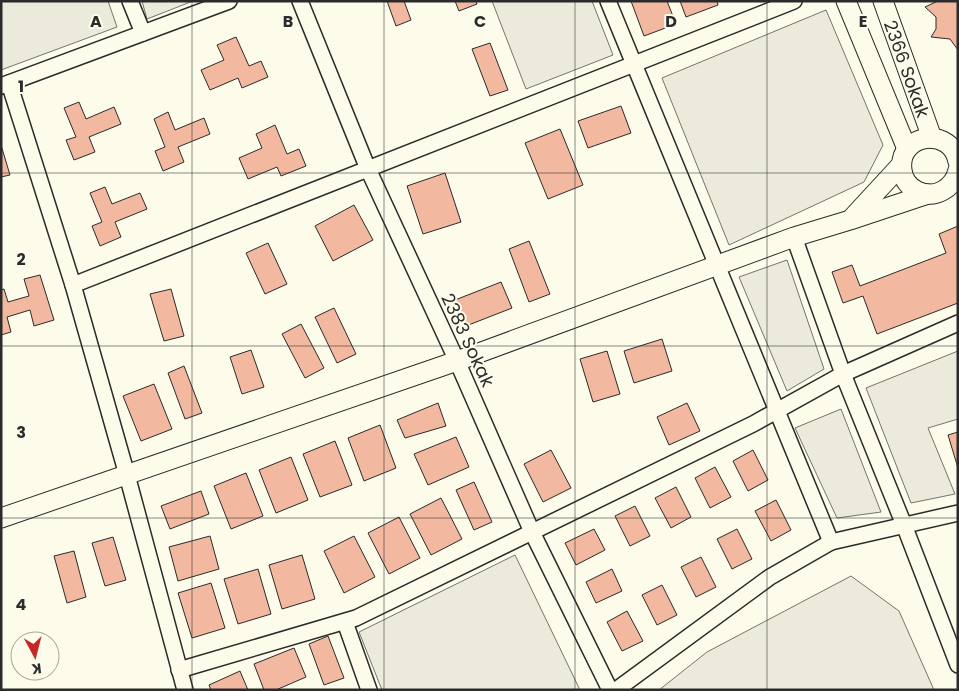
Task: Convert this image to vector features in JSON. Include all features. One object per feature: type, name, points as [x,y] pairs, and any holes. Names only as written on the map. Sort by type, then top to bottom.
[{"type":"street","points":[[130,1],[143,33]]},
{"type":"street","points":[[184,690],[127,475],[73,285],[5,84],[229,1]]},
{"type":"street","name":"2383 Sokak","points":[[300,1],[368,169],[458,360],[532,532],[610,690]]},
{"type":"street","points":[[608,1],[831,542]]},
{"type":"street","points":[[73,285],[794,1]]},
{"type":"street","name":"2366 Sokak","points":[[846,1],[904,157],[902,174],[912,188],[928,194]]},
{"type":"street","name":"2366 Sokak","points":[[883,1],[932,138]]},
{"type":"street","points":[[850,220],[904,157],[914,142],[932,138],[940,140],[948,144],[956,154]]},
{"type":"street","points":[[1,518],[458,360],[794,237],[928,194],[938,193],[946,189],[956,177]]},
{"type":"street","points":[[794,237],[843,374],[958,665]]},
{"type":"street","points":[[179,670],[356,618],[744,429],[843,374],[958,323]]},
{"type":"street","points":[[616,690],[770,577],[831,542],[958,513]]},
{"type":"street","points":[[345,622],[369,690]]},
{"type":"shaded area","points":[[1,1],[108,1],[117,27],[1,70]]},
{"type":"shaded area","points":[[142,1],[193,1],[147,19]]},
{"type":"shaded area","points":[[492,1],[592,1],[613,55],[526,89]]},
{"type":"shaded area","points":[[826,10],[883,145],[864,182],[729,245],[662,78]]},
{"type":"shaded area","points":[[787,260],[824,369],[787,391],[739,277]]},
{"type":"shaded area","points":[[958,351],[958,419],[928,428],[955,494],[911,503],[866,388]]},
{"type":"shaded area","points":[[841,409],[881,512],[837,518],[795,428]]},
{"type":"shaded area","points":[[515,555],[580,690],[382,690],[359,632]]},
{"type":"shaded area","points":[[851,576],[899,611],[934,690],[659,690],[707,652]]},
{"type":"building","points":[[387,1],[404,1],[411,20],[396,26]]},
{"type":"building","points":[[455,1],[476,1],[477,4],[459,11]]},
{"type":"building","points":[[631,1],[667,1],[676,24],[644,36]]},
{"type":"building","points":[[680,1],[717,1],[718,5],[686,17]]},
{"type":"building","points":[[938,1],[958,1],[958,50],[950,39],[931,37],[936,29],[936,17],[925,7]]},
{"type":"building","points":[[236,37],[249,66],[261,61],[268,77],[242,88],[238,78],[210,90],[201,70],[224,60],[217,45]]},
{"type":"building","points":[[490,43],[508,90],[490,96],[472,49]]},
{"type":"building","points":[[79,102],[86,119],[114,107],[121,124],[89,137],[95,152],[74,160],[66,140],[76,137],[64,108]]},
{"type":"building","points":[[621,106],[631,133],[588,148],[578,121]]},
{"type":"building","points":[[168,112],[175,130],[204,118],[210,134],[178,147],[184,162],[163,171],[155,151],[165,147],[154,119]]},
{"type":"building","points":[[275,125],[287,154],[299,149],[306,166],[281,176],[277,167],[248,179],[239,158],[262,148],[256,134]]},
{"type":"building","points":[[560,129],[583,185],[548,199],[525,143]]},
{"type":"building","points":[[1,145],[10,175],[1,177]]},
{"type":"building","points":[[445,173],[461,222],[423,234],[407,186]]},
{"type":"building","points":[[105,187],[112,204],[140,193],[147,209],[115,222],[121,237],[100,246],[92,226],[102,222],[90,193]]},
{"type":"building","points":[[354,205],[373,240],[333,261],[315,226]]},
{"type":"building","points":[[958,226],[958,303],[877,334],[863,296],[843,303],[832,272],[852,265],[860,286],[946,253],[939,234]]},
{"type":"building","points":[[529,241],[550,294],[529,302],[509,249]]},
{"type":"building","points":[[268,243],[287,284],[265,294],[246,253]]},
{"type":"building","points":[[40,275],[54,320],[34,326],[30,310],[7,317],[11,332],[1,335],[1,290],[4,289],[8,302],[29,296],[24,279]]},
{"type":"building","points":[[501,282],[512,308],[466,326],[455,300]]},
{"type":"building","points":[[171,289],[184,336],[164,341],[150,294]]},
{"type":"building","points":[[334,308],[356,354],[337,363],[315,317]]},
{"type":"building","points":[[301,324],[324,368],[305,378],[282,334]]},
{"type":"building","points":[[662,339],[672,371],[634,383],[624,351]]},
{"type":"building","points":[[251,350],[264,387],[242,394],[230,357]]},
{"type":"building","points":[[607,351],[620,394],[593,402],[580,359]]},
{"type":"building","points":[[184,366],[202,413],[185,419],[168,373]]},
{"type":"building","points":[[154,384],[172,429],[141,441],[123,396]]},
{"type":"building","points":[[438,403],[446,426],[405,438],[397,420]]},
{"type":"building","points":[[687,403],[700,431],[669,445],[657,417]]},
{"type":"building","points":[[380,425],[396,468],[364,481],[348,438]]},
{"type":"building","points":[[958,432],[958,468],[948,435]]},
{"type":"building","points":[[456,437],[469,467],[428,485],[414,454]]},
{"type":"building","points":[[335,441],[352,485],[320,497],[303,454]]},
{"type":"building","points":[[551,450],[571,488],[543,502],[524,464]]},
{"type":"building","points":[[753,450],[768,480],[748,491],[733,461]]},
{"type":"building","points":[[291,457],[308,500],[276,513],[259,470]]},
{"type":"building","points":[[715,467],[731,497],[710,508],[695,478]]},
{"type":"building","points":[[246,473],[263,516],[231,529],[214,486]]},
{"type":"building","points":[[474,482],[492,522],[474,530],[456,490]]},
{"type":"building","points":[[676,487],[691,517],[671,528],[655,498]]},
{"type":"building","points":[[201,491],[209,514],[170,529],[161,506]]},
{"type":"building","points":[[441,498],[462,539],[431,555],[410,514]]},
{"type":"building","points":[[776,500],[791,530],[771,541],[755,511]]},
{"type":"building","points":[[635,506],[650,536],[630,546],[615,516]]},
{"type":"building","points":[[399,517],[420,558],[389,574],[368,533]]},
{"type":"building","points":[[594,529],[605,550],[576,565],[565,543]]},
{"type":"building","points":[[737,529],[752,559],[732,569],[717,539]]},
{"type":"building","points":[[210,536],[219,569],[178,581],[169,547]]},
{"type":"building","points":[[354,536],[375,577],[344,593],[324,551]]},
{"type":"building","points":[[113,537],[126,580],[105,586],[92,543]]},
{"type":"building","points":[[74,551],[86,597],[67,603],[54,556]]},
{"type":"building","points":[[302,555],[315,599],[282,609],[269,565]]},
{"type":"building","points":[[701,557],[716,587],[696,597],[681,567]]},
{"type":"building","points":[[258,569],[271,614],[238,624],[224,579]]},
{"type":"building","points":[[612,569],[622,591],[596,603],[586,582]]},
{"type":"building","points":[[211,583],[225,628],[192,638],[178,593]]},
{"type":"building","points":[[662,585],[677,615],[657,625],[642,595]]},
{"type":"building","points":[[627,611],[643,641],[622,651],[607,622]]},
{"type":"building","points":[[328,636],[344,678],[324,685],[309,644]]},
{"type":"building","points":[[294,648],[306,677],[276,690],[264,690],[254,664]]},
{"type":"building","points":[[240,671],[248,690],[211,690],[209,685]]}]
